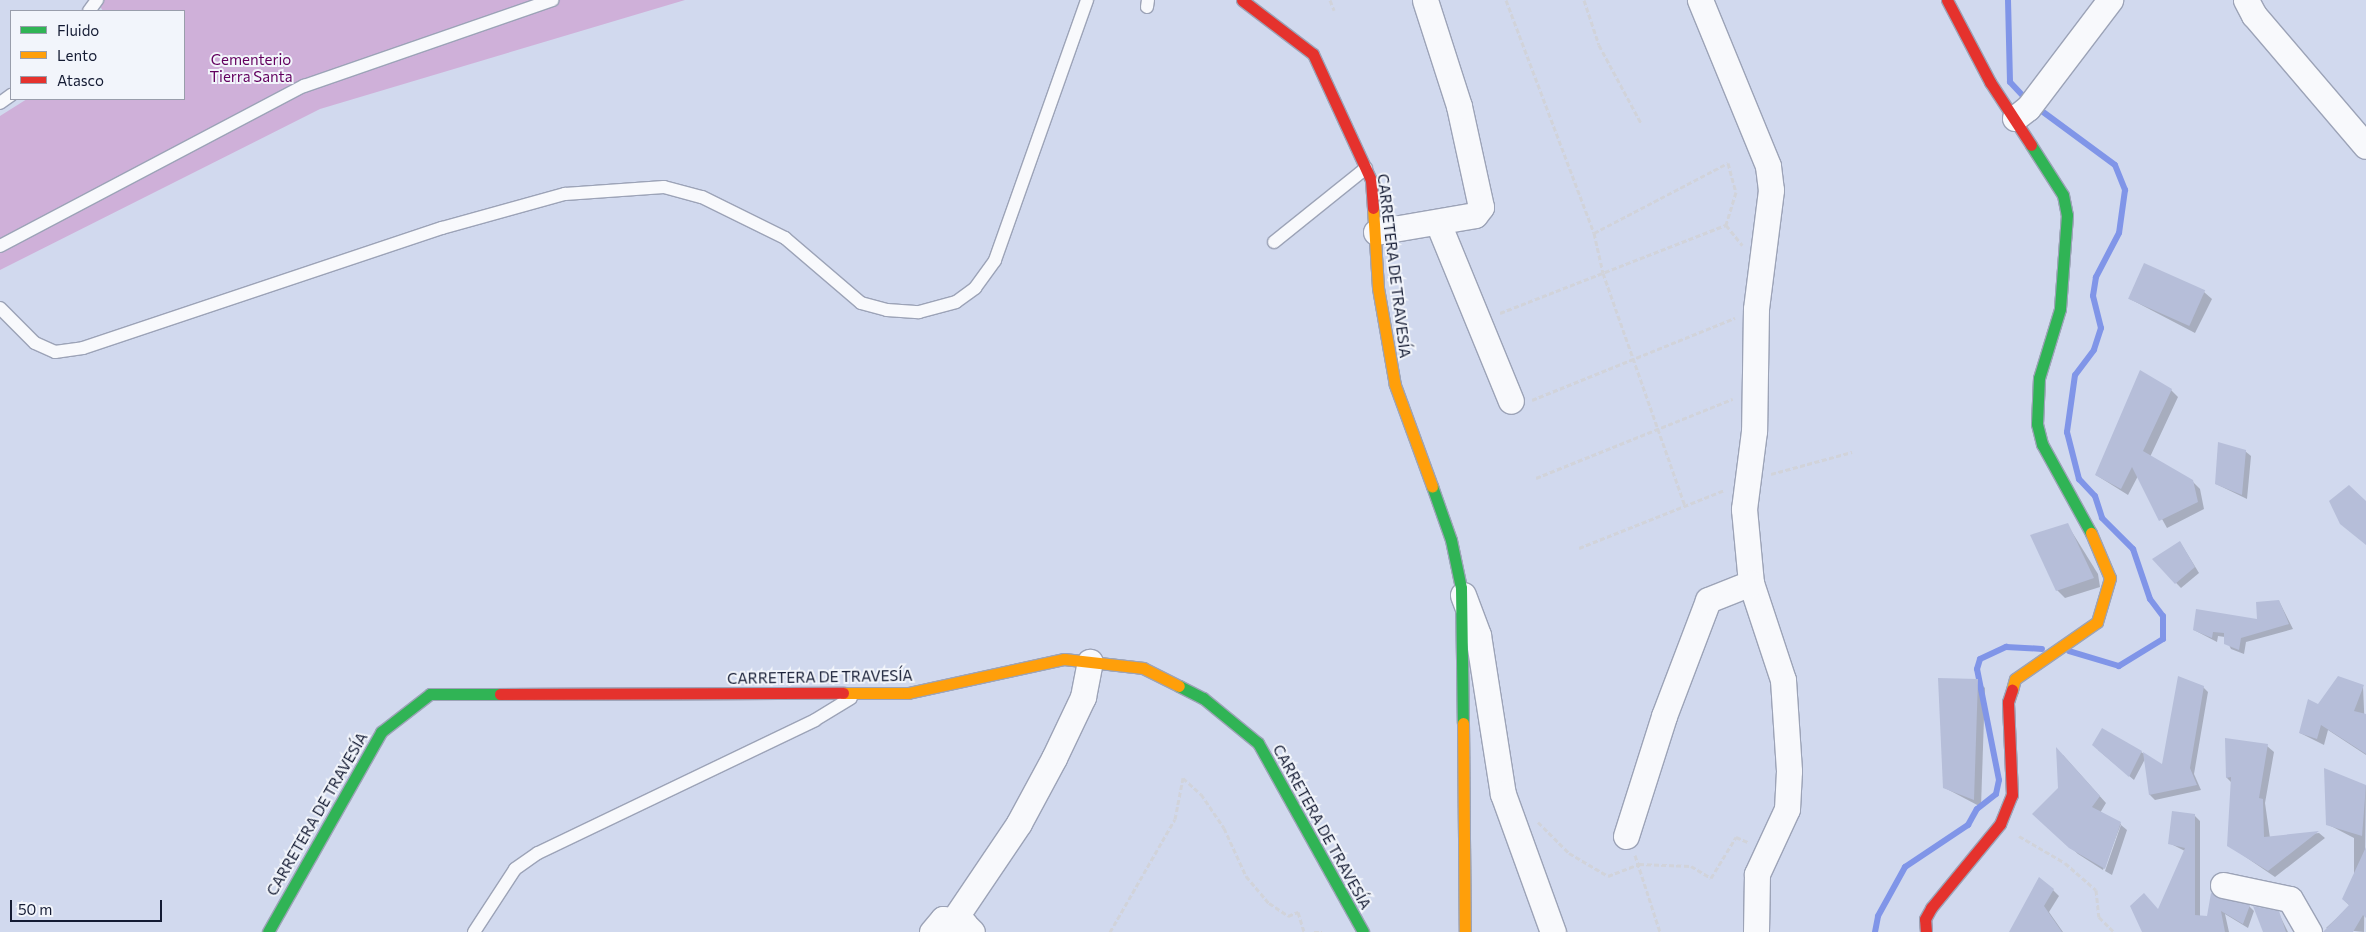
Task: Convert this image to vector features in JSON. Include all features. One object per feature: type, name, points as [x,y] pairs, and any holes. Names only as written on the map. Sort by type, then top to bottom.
[{"type":"street","name":"CARRETERA DE TRAVESÍA","points":[[1242,0],[1314,54],[1366,168],[1376,232],[1378,288],[1394,385],[1451,540],[1461,588],[1465,932]]},
{"type":"street","points":[[1376,232],[1438,223],[1475,215],[1481,207],[1459,106],[1425,0]]},
{"type":"street","points":[[1700,0],[1768,166],[1771,190],[1756,309],[1755,390],[1744,509],[1751,583],[1783,680],[1789,771],[1787,810],[1764,850],[1757,874],[1756,932]]},
{"type":"street","points":[[1926,932],[1925,919],[1931,908],[2000,824],[2012,794],[2008,702],[2015,679],[2092,628],[2105,608],[2110,578],[2106,559],[2042,444],[2037,424],[2039,378],[2060,309],[2067,215],[2063,195],[2022,113],[1990,82],[1947,0]]},
{"type":"street","points":[[2022,113],[2110,0]]},
{"type":"street","points":[[2246,0],[2254,15],[2366,146]]},
{"type":"street","points":[[1438,223],[1510,401]]},
{"type":"street","points":[[1626,836],[1664,716],[1708,600],[1751,583]]},
{"type":"street","points":[[1461,588],[1478,635],[1502,794],[1553,932]]},
{"type":"street","name":"CARRETERA DE TRAVESÍA","points":[[268,932],[381,732],[430,694],[908,693],[1064,659],[1143,668],[1204,698],[1258,742],[1363,932]]},
{"type":"street","points":[[952,928],[1019,823],[1054,758],[1082,697],[1090,662]]},
{"type":"street","points":[[2223,885],[2290,899],[2309,932]]},
{"type":"lane","points":[[0,246],[304,86],[553,0]]},
{"type":"lane","points":[[0,308],[35,343],[55,352],[83,348],[442,228],[565,194],[664,187],[702,197],[785,238],[861,302],[887,310],[919,312],[956,302],[975,288],[995,260],[1087,0]]},
{"type":"lane","points":[[0,103],[10,95]]},
{"type":"lane","points":[[1274,242],[1366,168]]},
{"type":"lane","points":[[474,932],[515,869],[538,853],[816,720],[857,694]]},
{"type":"path","points":[[1330,0],[1334,10]]},
{"type":"path","points":[[1506,0],[1594,233],[1603,273],[1636,358],[1657,429],[1685,506]]},
{"type":"path","points":[[1584,0],[1599,45],[1640,123]]},
{"type":"path","points":[[1594,233],[1728,163],[1736,192],[1726,225]]},
{"type":"path","points":[[1726,225],[1762,271]]},
{"type":"path","points":[[1477,322],[1726,225]]},
{"type":"path","points":[[1510,401],[1532,400],[1756,309]]},
{"type":"path","points":[[1536,478],[1755,390]]},
{"type":"path","points":[[1579,548],[1748,481],[1852,452]]},
{"type":"path","points":[[1110,932],[1175,819],[1184,778],[1202,794],[1224,828],[1246,876],[1269,904],[1288,916],[1298,912],[1304,932]]},
{"type":"path","points":[[1529,815],[1569,853],[1608,876],[1639,864],[1691,866],[1712,878],[1736,837],[1764,850]]},
{"type":"path","points":[[2000,824],[2065,863],[2096,890],[2099,917],[2114,932]]},
{"type":"path","points":[[1639,864],[1660,932]]},
{"type":"path","points":[[1314,932],[1322,932]]},
{"type":"green space","name":"Cementerio Tierra Santa","points":[[96,0],[685,0],[320,109],[0,270],[0,116],[25,100],[185,100],[185,10],[102,10]]},
{"type":"building","points":[[2144,263],[2205,290],[2189,326],[2128,299]]},
{"type":"building","points":[[2140,370],[2172,389],[2143,451],[2193,480],[2198,502],[2159,521],[2132,467],[2121,489],[2095,475]]},
{"type":"building","points":[[2218,442],[2246,450],[2242,495],[2215,484]]},
{"type":"building","points":[[2349,485],[2366,501],[2366,545],[2340,524],[2329,501]]},
{"type":"building","points":[[2068,523],[2094,578],[2056,591],[2030,535]]},
{"type":"building","points":[[2180,541],[2195,567],[2175,584],[2152,559]]},
{"type":"building","points":[[2279,600],[2289,624],[2241,638],[2239,650],[2224,644],[2224,633],[2213,632],[2212,638],[2193,630],[2196,609],[2257,619],[2256,602]]},
{"type":"building","points":[[2178,676],[2204,686],[2190,768],[2197,785],[2149,795],[2143,752],[2162,764]]},
{"type":"building","points":[[2338,676],[2364,685],[2354,711],[2366,714],[2366,754],[2321,725],[2317,739],[2299,733],[2308,699],[2318,704]]},
{"type":"building","points":[[1938,678],[1978,679],[1974,800],[1943,788]]},
{"type":"building","points":[[2102,728],[2142,751],[2129,777],[2092,745]]},
{"type":"building","points":[[2225,738],[2268,744],[2259,798],[2263,799],[2264,837],[2319,831],[2268,871],[2227,846],[2231,777],[2226,778]]},
{"type":"building","points":[[2056,747],[2100,796],[2092,807],[2121,822],[2105,869],[2069,848],[2032,814],[2058,788]]},
{"type":"building","points":[[2324,768],[2366,785],[2362,836],[2326,825]]},
{"type":"building","points":[[2172,811],[2195,814],[2195,915],[2207,916],[2211,893],[2250,905],[2243,924],[2221,911],[2225,932],[2142,932],[2130,906],[2144,893],[2158,909],[2185,848],[2168,844]]},
{"type":"building","points":[[2366,847],[2366,918],[2363,915],[2353,932],[2323,932],[2349,905],[2342,899]]},
{"type":"building","points":[[2039,877],[2054,889],[2044,906],[2062,932],[2009,932]]},
{"type":"building","points":[[2253,906],[2279,911],[2286,932],[2263,932]]},
{"type":"waterway","points":[[2008,0],[2010,82],[2027,100]]},
{"type":"waterway","points":[[2035,106],[2115,165],[2125,190],[2119,233],[2096,277],[2093,296],[2101,328],[2094,350],[2075,375],[2067,432],[2079,479],[2095,496],[2102,518],[2133,549],[2150,599],[2163,616],[2163,639],[2119,666],[2069,651]]},
{"type":"waterway","points":[[1875,932],[1878,916],[1905,867],[1968,825],[1977,809],[1996,794],[1999,780],[1977,669],[1980,659],[2006,647],[2042,649]]},
{"type":"traffic: fast","points":[[2031,145],[2063,195],[2067,215],[2060,309],[2039,378],[2037,424],[2042,444],[2091,533]]},
{"type":"traffic: fast","points":[[1432,486],[1451,540],[1461,588],[1463,723]]},
{"type":"traffic: fast","points":[[1179,686],[1203,698],[1258,743],[1363,932]]},
{"type":"traffic: fast","points":[[268,932],[381,732],[430,694],[500,694]]},
{"type":"traffic: slow","points":[[1373,208],[1378,288],[1395,385],[1432,486]]},
{"type":"traffic: slow","points":[[2012,690],[2015,679],[2097,622],[2110,578],[2091,533]]},
{"type":"traffic: slow","points":[[843,693],[908,693],[1064,659],[1143,668],[1179,686]]},
{"type":"traffic: slow","points":[[1463,723],[1465,932]]},
{"type":"traffic: jam","points":[[1242,0],[1313,54],[1371,180],[1373,208]]},
{"type":"traffic: jam","points":[[1947,0],[1990,82],[2031,145]]},
{"type":"traffic: jam","points":[[1926,932],[1925,919],[1931,908],[2000,824],[2012,795],[2008,702],[2012,690]]},
{"type":"traffic: jam","points":[[500,694],[843,693]]}]
